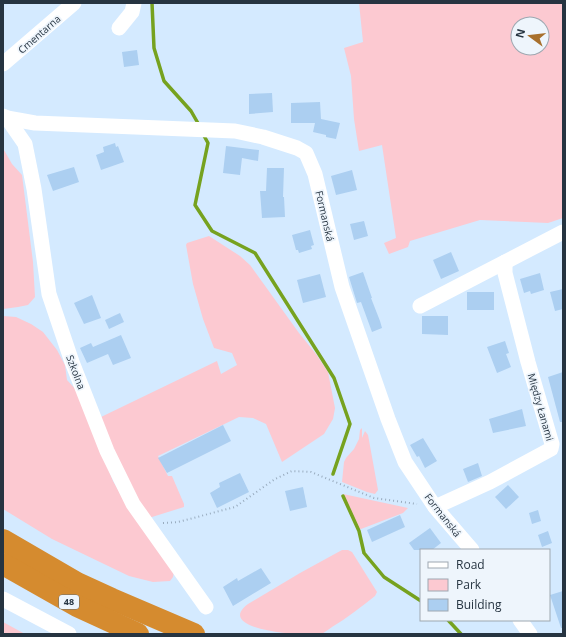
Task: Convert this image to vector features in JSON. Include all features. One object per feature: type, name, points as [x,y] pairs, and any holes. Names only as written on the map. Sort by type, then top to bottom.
[{"type":"highway","name":"48","points":[[3,540],[77,583],[194,634]]},
{"type":"highway","name":"48","points":[[3,564],[77,606],[138,634]]},
{"type":"street","name":"Cmentarna","points":[[3,64],[74,3]]},
{"type":"street","points":[[119,28],[132,12],[134,3]]},
{"type":"street","name":"Formanská","points":[[5,117],[35,123],[235,131],[263,137],[297,148],[306,153],[315,174],[342,287],[388,419],[405,462],[435,507],[471,549]]},
{"type":"street","name":"Szkolna","points":[[5,117],[25,144],[34,189],[49,294],[72,362],[107,451],[133,504],[206,607]]},
{"type":"street","points":[[25,144],[35,123]]},
{"type":"street","points":[[420,306],[563,232]]},
{"type":"street","name":"Między Łanami","points":[[435,507],[490,482],[551,449],[552,444],[528,362],[505,273],[505,262]]},
{"type":"street","points":[[3,599],[69,634]]},
{"type":"street","points":[[521,621],[530,634]]},
{"type":"path","points":[[146,523],[178,522],[235,507],[274,479],[292,471],[311,472],[374,498],[435,507]]},
{"type":"green space","points":[[359,3],[563,3],[563,218],[548,223],[480,220],[410,241],[408,247],[389,254],[384,243],[396,238],[382,145],[359,151],[354,119],[351,76],[344,48],[363,42]]},
{"type":"green space","points":[[3,145],[4,150],[12,164],[22,175],[33,262],[35,297],[28,305],[3,309]]},
{"type":"green space","points":[[209,236],[240,256],[250,265],[316,354],[328,372],[335,408],[333,419],[324,434],[282,462],[266,424],[253,418],[239,417],[158,456],[168,476],[172,476],[184,507],[149,517],[128,488],[101,417],[217,361],[221,374],[237,365],[232,353],[214,348],[203,319],[193,284],[186,245],[187,243]]},
{"type":"green space","points":[[3,316],[16,317],[31,324],[43,332],[57,350],[65,365],[67,380],[80,394],[113,481],[126,503],[174,572],[170,581],[153,582],[129,576],[52,539],[3,509]]},
{"type":"green space","points":[[362,428],[362,438],[365,431],[368,435],[378,490],[375,494],[342,482],[344,462],[354,449]]},
{"type":"green space","points":[[343,494],[408,508],[403,513],[359,529]]},
{"type":"green space","points":[[342,550],[352,552],[377,592],[375,596],[349,616],[322,634],[314,635],[283,633],[267,630],[252,626],[243,620],[240,613],[248,604]]},
{"type":"green space","points":[[3,622],[25,634],[3,634]]},
{"type":"building","points":[[137,50],[139,65],[124,67],[122,52]]},
{"type":"building","points":[[272,93],[273,112],[249,114],[249,94]]},
{"type":"building","points":[[320,102],[321,119],[340,123],[336,139],[313,132],[315,123],[291,123],[291,103]]},
{"type":"building","points":[[115,143],[116,147],[118,146],[124,162],[101,170],[96,155],[104,152],[103,147]]},
{"type":"building","points":[[226,146],[259,150],[258,161],[242,158],[240,175],[223,173]]},
{"type":"building","points":[[74,167],[79,182],[53,191],[47,175]]},
{"type":"building","points":[[267,168],[284,168],[283,197],[285,217],[262,218],[260,191],[266,191]]},
{"type":"building","points":[[352,170],[357,190],[336,195],[331,176]]},
{"type":"building","points":[[364,221],[368,236],[354,240],[350,224]]},
{"type":"building","points":[[310,230],[314,245],[311,246],[312,249],[299,253],[298,250],[296,250],[292,235]]},
{"type":"building","points":[[451,252],[459,271],[441,279],[433,260]]},
{"type":"building","points":[[363,272],[382,328],[372,332],[361,302],[357,303],[349,277]]},
{"type":"building","points":[[540,273],[544,290],[531,294],[530,291],[524,293],[520,279]]},
{"type":"building","points":[[320,274],[326,297],[303,303],[297,280]]},
{"type":"building","points":[[563,289],[563,309],[555,311],[550,292]]},
{"type":"building","points":[[467,292],[494,292],[494,310],[467,310]]},
{"type":"building","points":[[92,295],[101,318],[84,324],[74,303]]},
{"type":"building","points":[[120,313],[124,322],[109,329],[105,320]]},
{"type":"building","points":[[422,316],[448,316],[448,335],[422,334]]},
{"type":"building","points":[[121,335],[131,358],[113,365],[108,354],[87,363],[80,348],[91,343],[93,347]]},
{"type":"building","points":[[505,341],[509,353],[506,354],[511,367],[497,373],[487,347]]},
{"type":"building","points":[[563,372],[563,422],[560,422],[548,377]]},
{"type":"building","points":[[522,409],[526,426],[493,433],[489,419]]},
{"type":"building","points":[[223,425],[231,441],[167,473],[158,458]]},
{"type":"building","points":[[423,438],[437,461],[425,468],[419,456],[417,457],[410,445]]},
{"type":"building","points":[[478,463],[482,476],[468,482],[463,469]]},
{"type":"building","points":[[240,473],[249,492],[217,508],[210,493],[220,487],[219,483]]},
{"type":"building","points":[[508,485],[519,497],[506,509],[495,497]]},
{"type":"building","points":[[303,487],[307,507],[290,511],[285,491]]},
{"type":"building","points":[[538,510],[541,521],[532,524],[529,513]]},
{"type":"building","points":[[400,515],[405,527],[372,542],[367,530]]},
{"type":"building","points":[[430,528],[441,543],[433,549],[414,550],[409,543]]},
{"type":"building","points":[[548,531],[552,543],[542,547],[538,535]]},
{"type":"building","points":[[261,568],[271,583],[233,606],[223,587],[237,578],[238,581]]},
{"type":"building","points":[[563,591],[563,628],[561,628],[550,595]]},
{"type":"waterway","points":[[152,3],[154,48],[164,81],[191,111],[199,125]]},
{"type":"waterway","points":[[203,134],[208,143],[195,205],[212,231],[255,253],[334,378],[350,424],[333,474]]},
{"type":"waterway","points":[[343,496],[359,531],[364,553],[384,577],[420,600]]},
{"type":"waterway","points":[[449,621],[461,634]]}]
